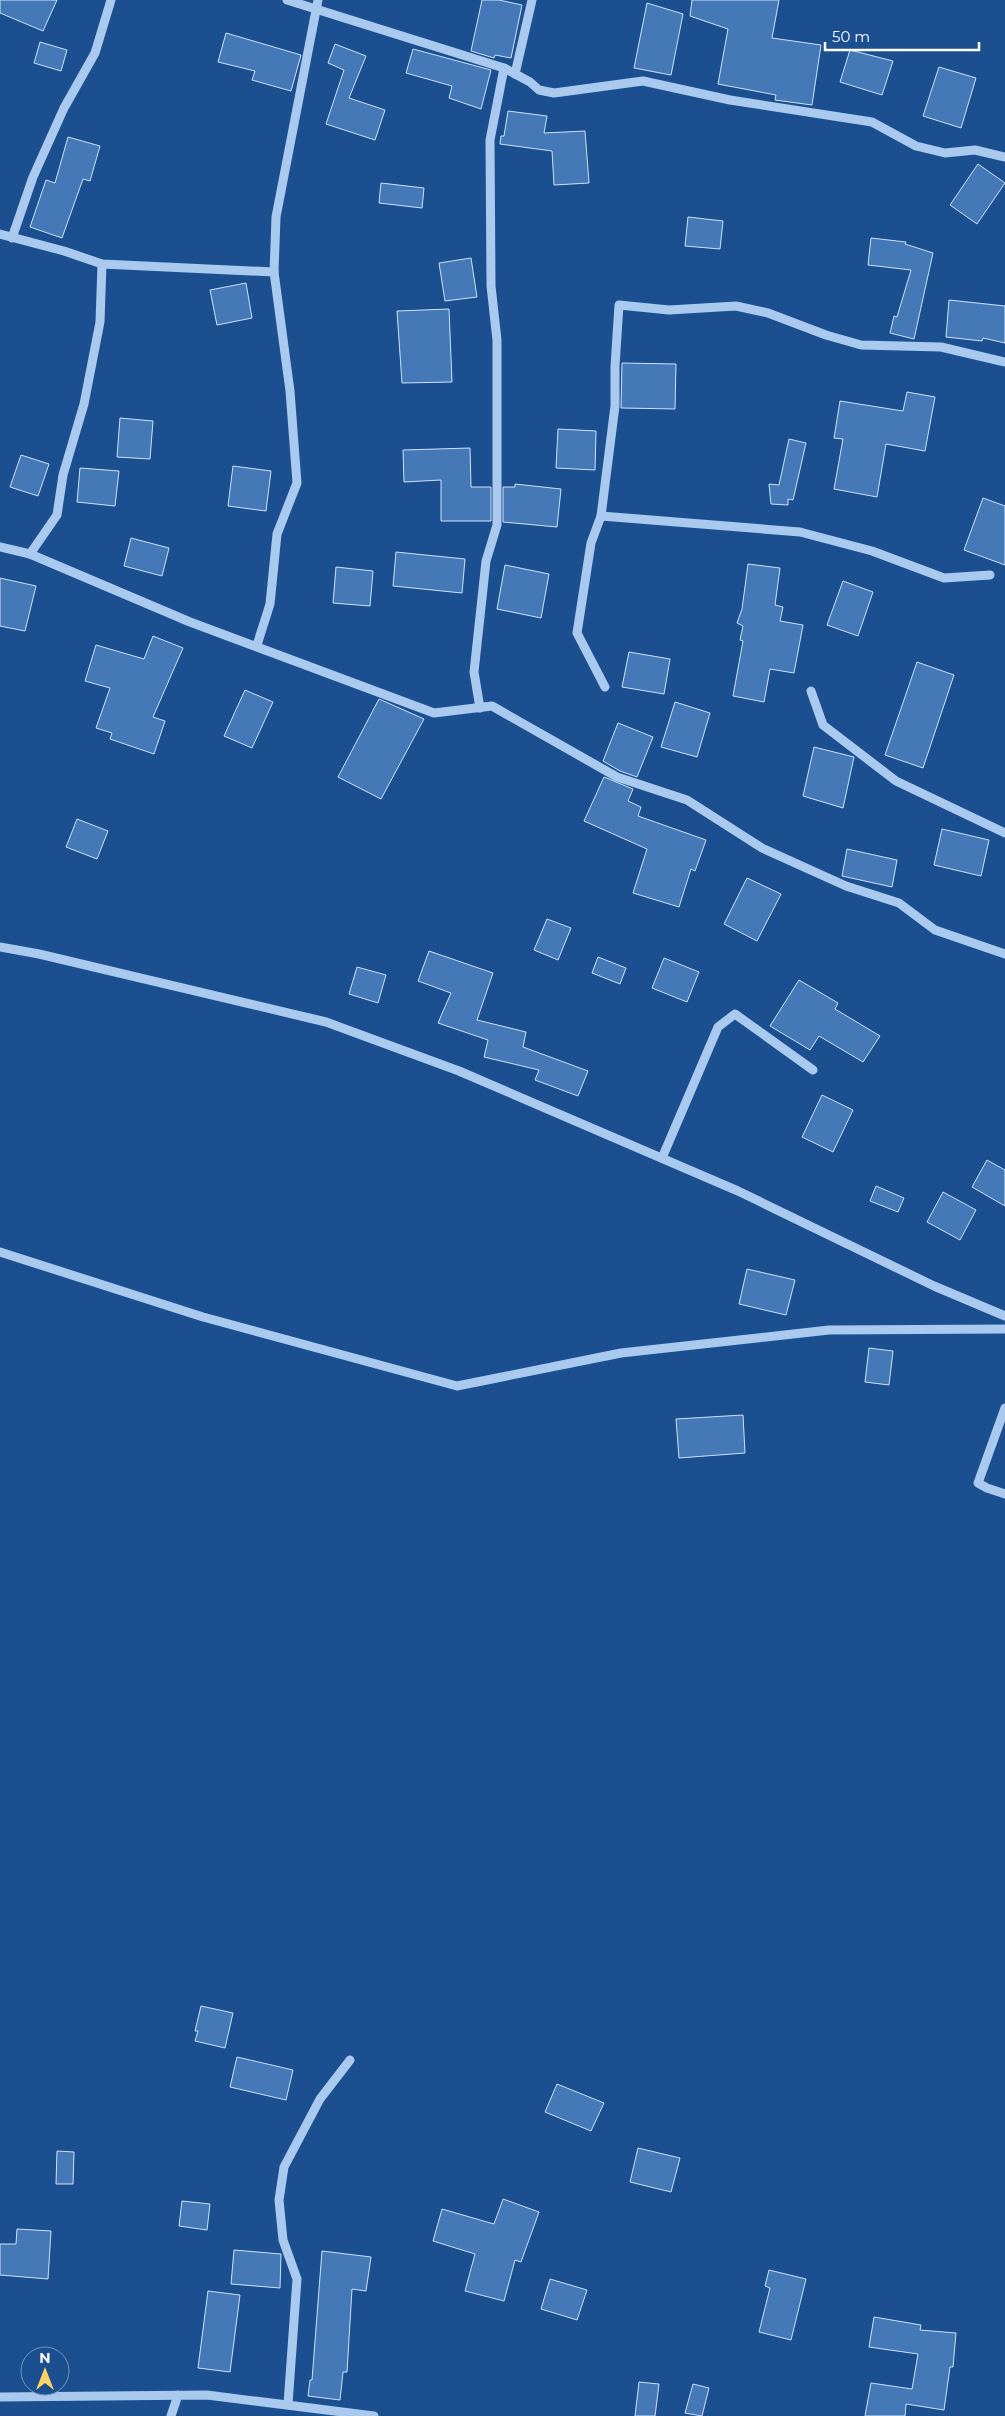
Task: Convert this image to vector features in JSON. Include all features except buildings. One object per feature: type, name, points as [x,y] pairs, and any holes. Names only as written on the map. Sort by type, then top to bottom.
[{"type":"street","points":[[12,238],[33,177],[52,134],[64,108],[95,54],[111,0]]},
{"type":"street","points":[[286,0],[316,4],[504,68],[538,90],[554,93],[643,81],[730,100],[872,122],[916,146],[944,153],[975,150],[1005,157]]},
{"type":"street","points":[[515,74],[532,0]]},
{"type":"street","points":[[257,645],[270,604],[277,534],[297,484],[290,391],[274,272],[276,217],[307,64],[316,4]]},
{"type":"street","points":[[480,708],[474,672],[486,561],[496,525],[497,340],[491,286],[490,140],[504,68]]},
{"type":"street","points":[[0,234],[64,251],[102,264],[274,272]]},
{"type":"street","points":[[30,554],[57,515],[63,475],[84,404],[100,322],[102,264]]},
{"type":"street","points":[[605,686],[578,633],[591,543],[601,516],[615,406],[615,366],[620,305],[668,310],[736,306],[768,313],[826,336],[861,345],[941,347],[1005,362]]},
{"type":"street","points":[[601,516],[800,532],[872,552],[944,578],[990,575]]},
{"type":"street","points":[[0,547],[30,554],[156,608],[434,713],[492,706],[617,777],[686,800],[762,848],[846,886],[899,903],[935,930],[1005,954]]},
{"type":"street","points":[[811,691],[823,725],[896,781],[1005,833]]},
{"type":"street","points":[[0,947],[39,954],[326,1022],[459,1071],[662,1158],[738,1191],[934,1286],[1005,1316]]},
{"type":"street","points":[[662,1158],[718,1027],[735,1014],[813,1070]]},
{"type":"street","points":[[0,1252],[203,1317],[457,1386],[621,1353],[829,1330],[1005,1329]]},
{"type":"street","points":[[1005,1408],[978,1483],[986,1488],[1005,1494]]},
{"type":"street","points":[[288,2404],[297,2279],[283,2240],[279,2200],[284,2167],[320,2099],[350,2060]]},
{"type":"street","points":[[171,2416],[178,2395]]},
{"type":"street","points":[[0,2397],[207,2395],[374,2416]]}]
